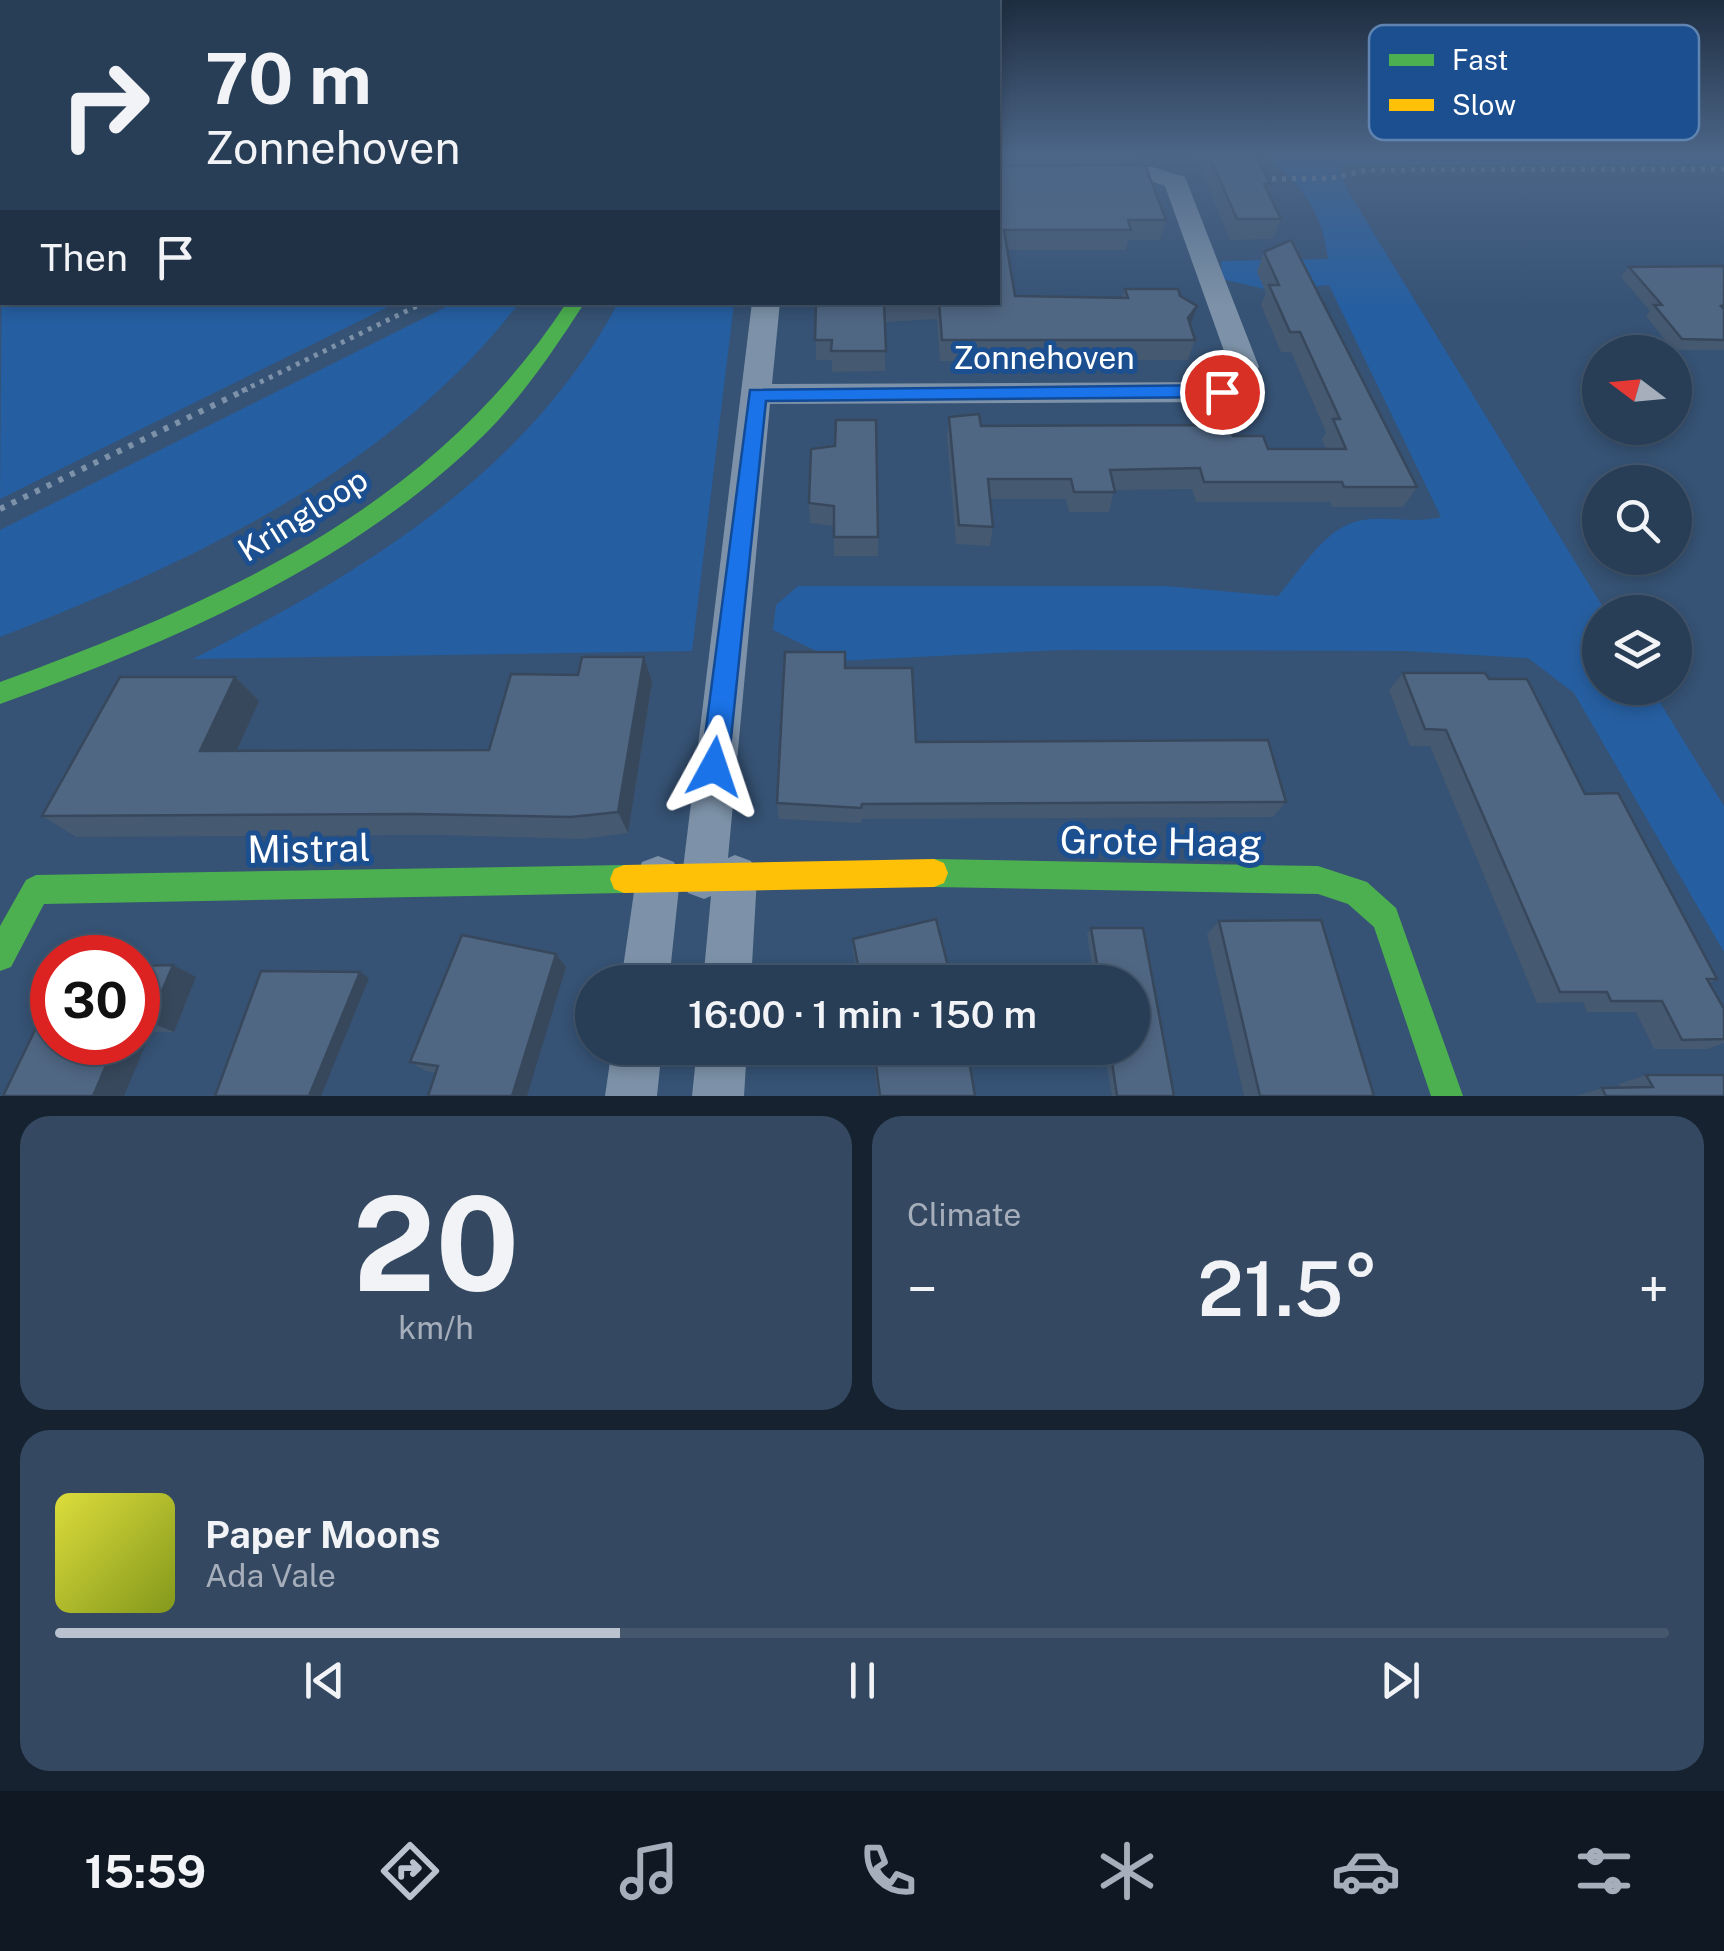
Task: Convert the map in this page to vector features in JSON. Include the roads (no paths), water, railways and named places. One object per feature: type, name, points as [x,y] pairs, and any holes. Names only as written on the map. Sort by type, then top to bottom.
[{"type":"street","name":"Zonnehoven","points":[[756,394],[1222,392],[1244,367],[1184,204]]},
{"type":"street","name":"Kringloop","points":[[0,693],[92,662],[242,592],[379,509],[486,422],[552,347],[574,305]]},
{"type":"street","points":[[725,965],[719,877],[729,620],[766,305]]},
{"type":"street","name":"Grote Haag","points":[[658,878],[921,874],[1318,880],[1358,892],[1386,918],[1446,1096]]},
{"type":"street","points":[[647,965],[658,878]]},
{"type":"street","name":"Mistral","points":[[0,956],[36,890],[658,878]]},
{"type":"street","points":[[632,1096],[635,1065]]},
{"type":"street","points":[[718,1096],[721,1065]]}]
